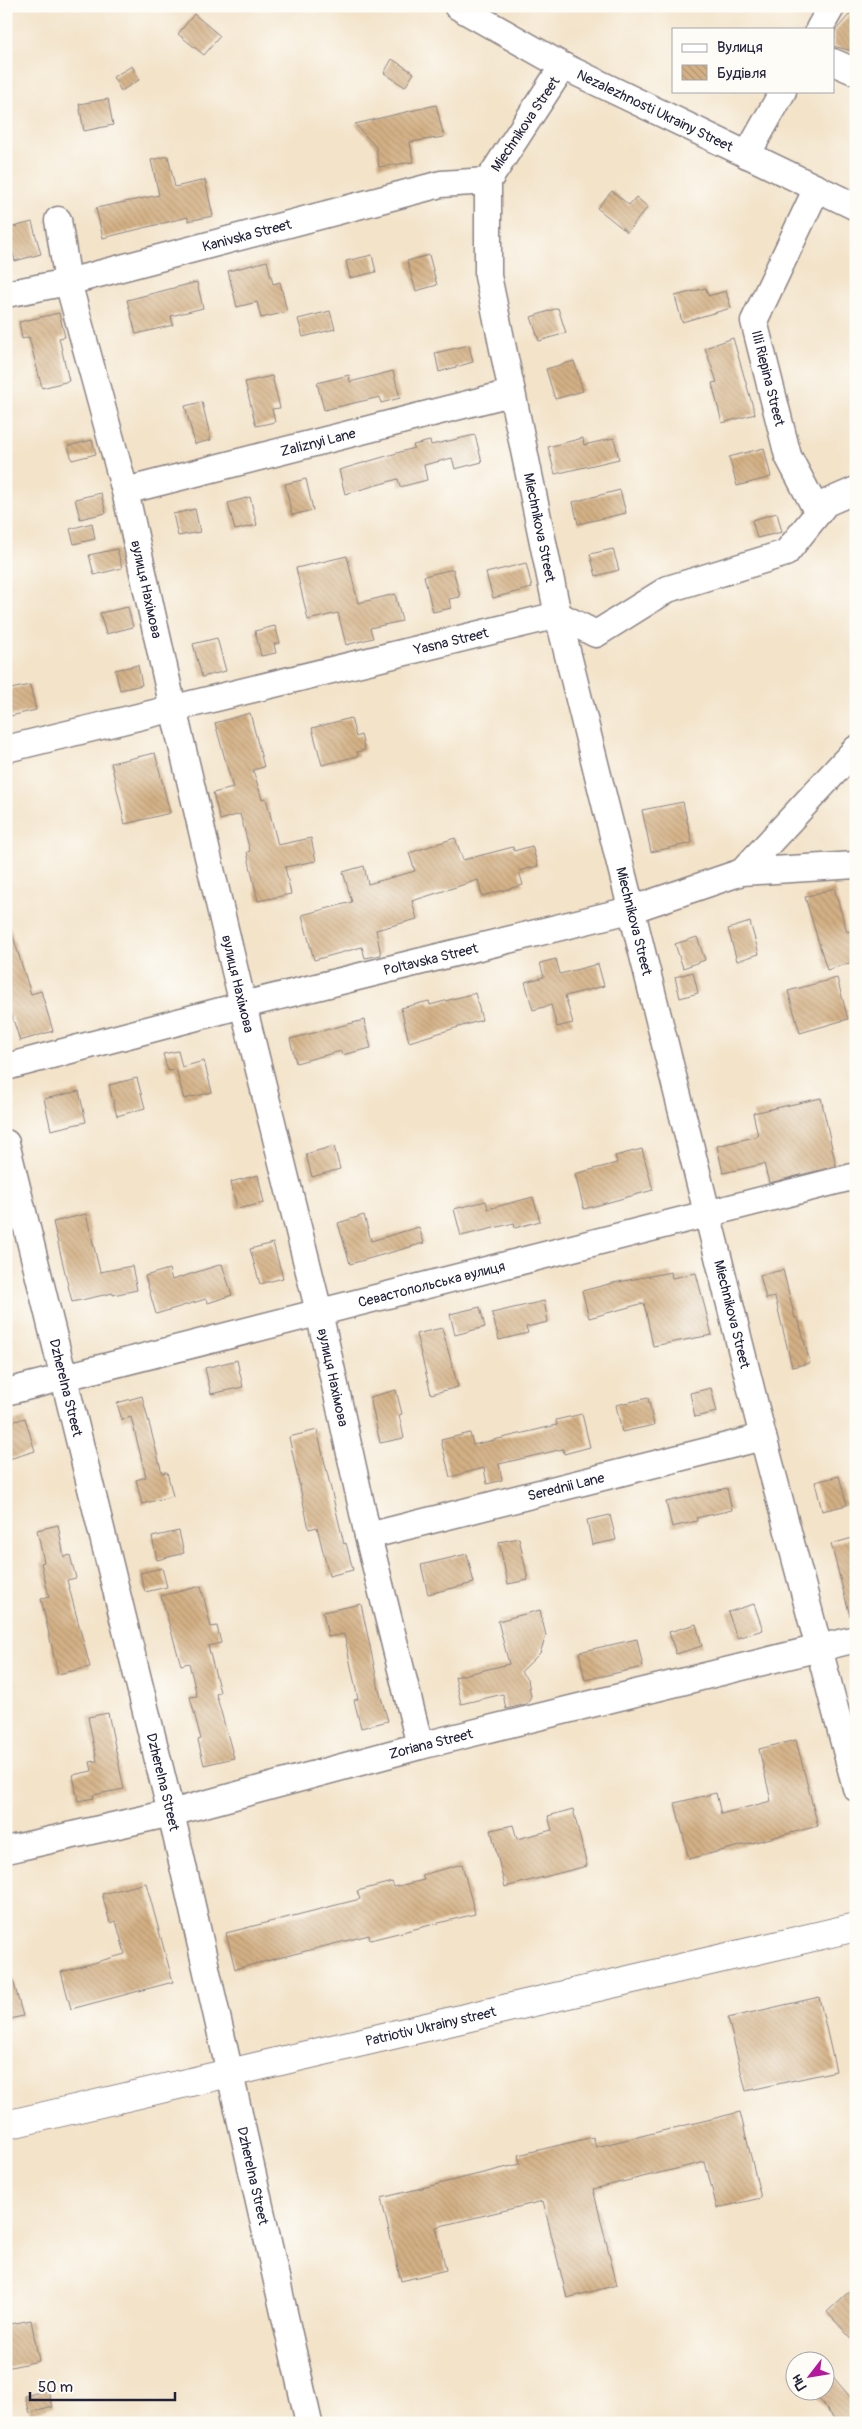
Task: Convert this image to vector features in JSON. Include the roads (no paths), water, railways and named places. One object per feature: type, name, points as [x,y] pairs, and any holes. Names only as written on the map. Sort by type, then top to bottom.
[{"type":"main road","name":"Patriotiv Ukrainy street","points":[[6,2125],[229,2075],[856,1927]]},
{"type":"street","name":"Nezalezhnosti Ukrainy Street","points":[[457,6],[563,66],[856,207]]},
{"type":"street","points":[[820,28],[832,6]]},
{"type":"street","points":[[834,62],[856,72]]},
{"type":"street","name":"Miechnikova Street","points":[[563,66],[488,181],[488,276],[558,615],[630,910],[764,1438],[856,1788]]},
{"type":"street","points":[[747,154],[782,92]]},
{"type":"street","name":"Kanivska Street","points":[[6,294],[68,282],[441,184],[488,181]]},
{"type":"street","name":"Illi Riepina Street","points":[[817,188],[754,321],[788,456],[818,513]]},
{"type":"street","name":"вулиця Нахімова","points":[[58,220],[68,282],[125,491],[173,708],[243,1005],[320,1312],[368,1536],[420,1746]]},
{"type":"street","name":"Zaliznyi Lane","points":[[125,491],[511,393]]},
{"type":"street","points":[[558,615],[596,634],[668,589],[786,553],[826,503],[856,490]]},
{"type":"street","name":"Yasna Street","points":[[6,749],[558,615]]},
{"type":"street","points":[[742,872],[856,749]]},
{"type":"street","name":"Poltavska Street","points":[[6,1067],[243,1005],[630,910],[742,872],[856,865]]},
{"type":"street","name":"Dzherelna Street","points":[[6,1143],[171,1813],[309,2423]]},
{"type":"street","name":"Севастопольська вулиця","points":[[6,1392],[856,1176]]},
{"type":"street","name":"Serednii Lane","points":[[368,1536],[764,1438]]},
{"type":"street","name":"Zoriana Street","points":[[6,1850],[171,1813],[420,1746],[856,1639]]}]
